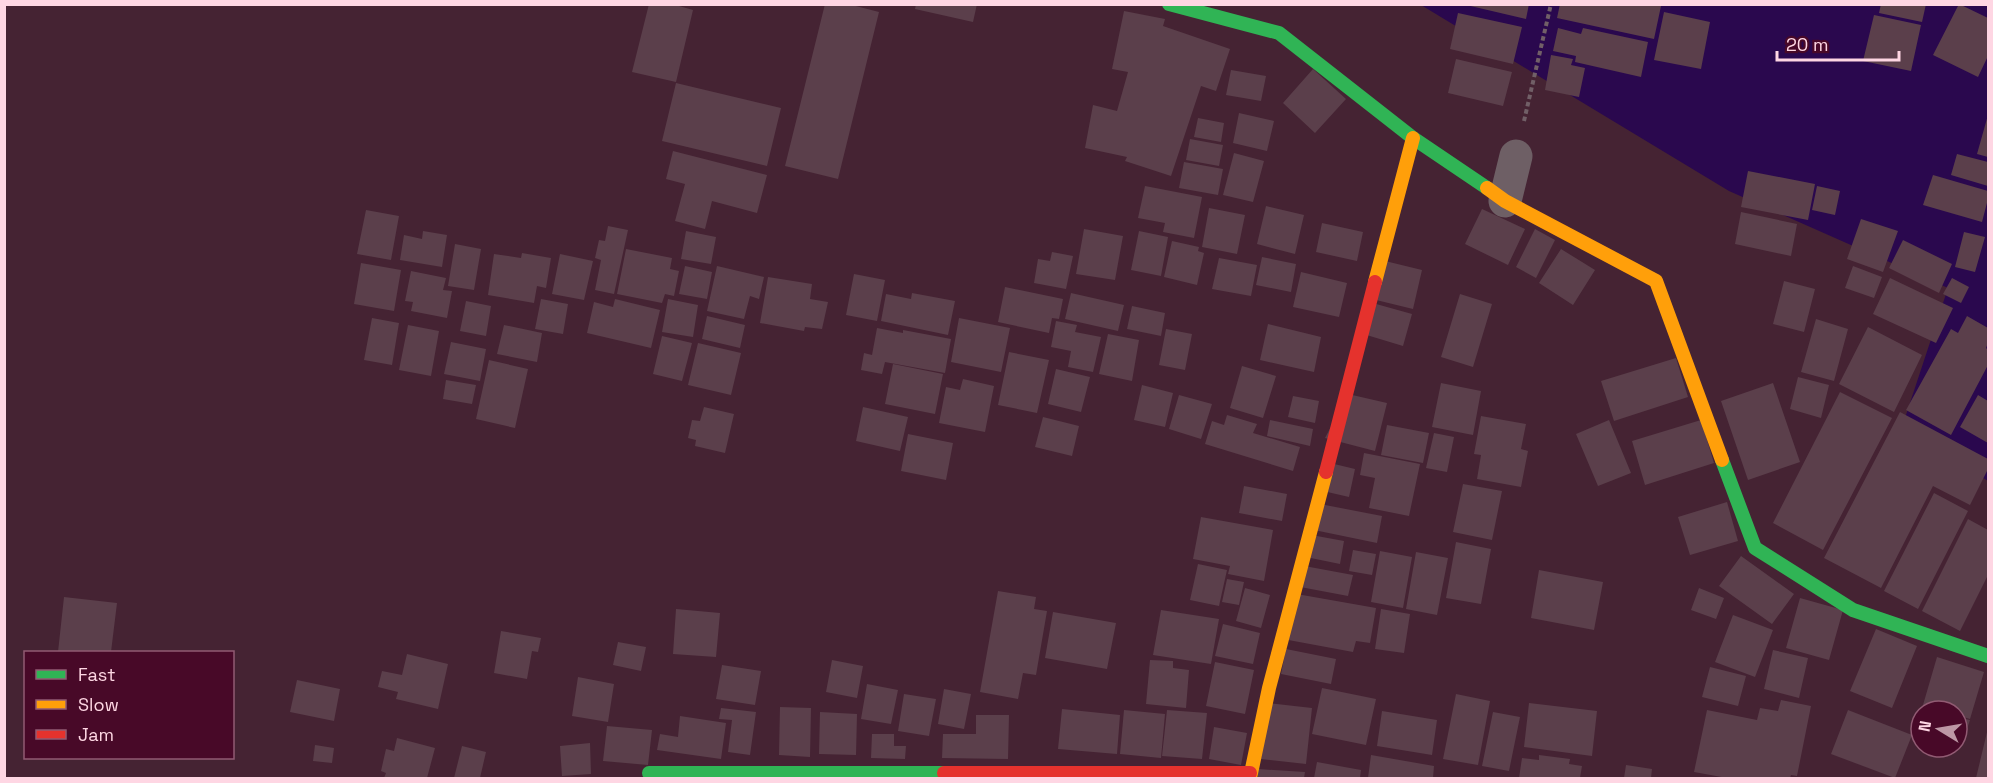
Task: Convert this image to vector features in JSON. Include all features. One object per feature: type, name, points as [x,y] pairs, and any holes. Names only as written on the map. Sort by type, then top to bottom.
[{"type":"street","points":[[1169,4],[1279,33],[1413,138],[1505,201],[1656,281],[1755,548],[1854,610],[1989,656]]},
{"type":"street","points":[[649,773],[1250,776],[1269,688],[1413,138]]},
{"type":"street","points":[[1505,201],[1516,156]]},
{"type":"path","points":[[1516,156],[1551,4]]},
{"type":"shaded area","points":[[1421,5],[1988,5],[1988,481],[1902,427],[1948,288],[1729,191]]},
{"type":"building","points":[[649,4],[672,4],[693,10],[676,82],[632,72]]},
{"type":"building","points":[[825,4],[848,4],[879,12],[838,179],[785,166]]},
{"type":"building","points":[[916,4],[977,4],[973,22],[915,9]]},
{"type":"building","points":[[1462,4],[1529,4],[1526,19]]},
{"type":"building","points":[[1560,4],[1656,4],[1661,6],[1654,39],[1557,18]]},
{"type":"building","points":[[1881,4],[1926,4],[1922,22],[1879,13]]},
{"type":"building","points":[[1959,4],[1988,18],[1988,56],[1978,77],[1933,55]]},
{"type":"building","points":[[1124,11],[1165,19],[1163,26],[1230,49],[1216,91],[1201,86],[1171,176],[1125,161],[1127,157],[1085,148],[1093,105],[1117,111],[1128,72],[1112,69]]},
{"type":"building","points":[[1664,12],[1710,22],[1701,69],[1654,60]]},
{"type":"building","points":[[1458,13],[1522,27],[1513,64],[1450,49]]},
{"type":"building","points":[[1874,15],[1921,25],[1911,71],[1863,61]]},
{"type":"building","points":[[1558,28],[1581,34],[1583,28],[1648,42],[1641,77],[1575,62],[1576,56],[1553,51]]},
{"type":"building","points":[[1551,55],[1573,59],[1571,65],[1585,68],[1579,97],[1545,90]]},
{"type":"building","points":[[1456,59],[1512,72],[1503,106],[1448,93]]},
{"type":"building","points":[[1313,69],[1346,99],[1315,133],[1283,103]]},
{"type":"building","points":[[1231,70],[1266,76],[1261,101],[1226,95]]},
{"type":"building","points":[[676,83],[781,108],[767,166],[662,141]]},
{"type":"building","points":[[1239,113],[1274,121],[1267,151],[1233,143]]},
{"type":"building","points":[[1988,115],[1988,157],[1977,154]]},
{"type":"building","points":[[1198,118],[1224,123],[1221,142],[1194,137]]},
{"type":"building","points":[[1190,139],[1223,145],[1219,166],[1186,160]]},
{"type":"building","points":[[673,151],[767,175],[757,213],[712,201],[705,229],[675,221],[685,184],[666,179]]},
{"type":"building","points":[[1234,153],[1264,161],[1253,202],[1223,195]]},
{"type":"building","points":[[1957,154],[1988,162],[1988,186],[1951,175]]},
{"type":"building","points":[[1184,162],[1223,169],[1218,195],[1179,188]]},
{"type":"building","points":[[1748,171],[1815,184],[1808,220],[1741,207]]},
{"type":"building","points":[[1933,175],[1988,191],[1982,222],[1923,205]]},
{"type":"building","points":[[1145,186],[1202,197],[1194,238],[1163,232],[1165,223],[1138,218]]},
{"type":"building","points":[[1817,186],[1840,191],[1835,215],[1812,210]]},
{"type":"building","points":[[1266,206],[1304,215],[1295,254],[1257,244]]},
{"type":"building","points":[[1209,208],[1245,215],[1237,254],[1202,247]]},
{"type":"building","points":[[1482,209],[1525,229],[1508,265],[1465,244]]},
{"type":"building","points":[[366,210],[399,216],[391,260],[357,254]]},
{"type":"building","points":[[1741,212],[1797,224],[1791,256],[1735,244]]},
{"type":"building","points":[[1861,219],[1898,231],[1883,272],[1847,259]]},
{"type":"building","points":[[1322,223],[1363,232],[1357,261],[1316,252]]},
{"type":"building","points":[[608,226],[628,230],[614,294],[595,290],[601,260],[595,258],[599,240],[605,241]]},
{"type":"building","points":[[1084,229],[1123,236],[1115,280],[1076,274]]},
{"type":"building","points":[[1535,229],[1555,240],[1536,278],[1516,267]]},
{"type":"building","points":[[423,231],[447,235],[442,267],[400,260],[404,235],[422,239]]},
{"type":"building","points":[[686,231],[716,237],[711,264],[681,259]]},
{"type":"building","points":[[1139,231],[1168,237],[1161,276],[1131,270]]},
{"type":"building","points":[[1964,232],[1985,237],[1975,272],[1955,267]]},
{"type":"building","points":[[1903,240],[1952,264],[1939,293],[1889,268]]},
{"type":"building","points":[[1172,241],[1199,247],[1198,251],[1204,253],[1197,285],[1164,277]]},
{"type":"building","points":[[455,244],[481,249],[474,290],[448,286]]},
{"type":"building","points":[[626,249],[672,258],[670,269],[679,271],[674,296],[665,294],[662,303],[617,294]]},
{"type":"building","points":[[1561,249],[1595,270],[1573,305],[1539,283]]},
{"type":"building","points":[[1052,252],[1073,256],[1066,289],[1034,283],[1038,259],[1050,261]]},
{"type":"building","points":[[522,253],[551,258],[546,288],[537,286],[534,303],[488,295],[494,254],[521,258]]},
{"type":"building","points":[[560,254],[593,261],[584,300],[552,294]]},
{"type":"building","points":[[1262,257],[1296,264],[1291,292],[1256,285]]},
{"type":"building","points":[[1219,258],[1257,265],[1251,296],[1212,289]]},
{"type":"building","points":[[1381,260],[1422,270],[1413,309],[1372,299]]},
{"type":"building","points":[[361,263],[401,270],[394,311],[354,304]]},
{"type":"building","points":[[685,266],[712,272],[707,299],[679,294]]},
{"type":"building","points":[[717,266],[764,277],[759,299],[750,296],[744,319],[707,311]]},
{"type":"building","points":[[1853,266],[1882,277],[1874,298],[1845,288]]},
{"type":"building","points":[[411,271],[446,278],[443,290],[452,291],[447,318],[411,311],[413,302],[405,301]]},
{"type":"building","points":[[1301,272],[1347,283],[1339,317],[1293,307]]},
{"type":"building","points":[[854,274],[885,280],[877,321],[846,315]]},
{"type":"building","points":[[768,277],[812,284],[810,299],[828,302],[822,329],[805,327],[804,331],[760,323]]},
{"type":"building","points":[[1890,278],[1953,308],[1936,343],[1873,314]]},
{"type":"building","points":[[1952,278],[1969,287],[1961,303],[1943,294]]},
{"type":"building","points":[[1784,281],[1815,289],[1804,332],[1773,324]]},
{"type":"building","points":[[1005,287],[1063,299],[1059,319],[1052,318],[1049,333],[998,322]]},
{"type":"building","points":[[912,293],[955,301],[948,335],[881,321],[886,294],[911,299]]},
{"type":"building","points":[[1071,293],[1124,305],[1118,331],[1065,319]]},
{"type":"building","points":[[1460,294],[1492,304],[1473,367],[1441,357]]},
{"type":"building","points":[[541,299],[568,304],[563,334],[535,329]]},
{"type":"building","points":[[615,299],[660,310],[651,348],[587,333],[594,302],[613,307]]},
{"type":"building","points":[[668,299],[698,305],[693,337],[662,332]]},
{"type":"building","points":[[466,301],[491,306],[486,336],[460,331]]},
{"type":"building","points":[[1369,302],[1412,314],[1403,346],[1360,333]]},
{"type":"building","points":[[1132,306],[1165,313],[1161,336],[1127,329]]},
{"type":"building","points":[[707,316],[745,325],[740,348],[702,339]]},
{"type":"building","points":[[1967,316],[1988,328],[1986,348],[1988,365],[1951,435],[1906,410],[1951,329],[1958,333]]},
{"type":"building","points":[[372,318],[399,323],[392,365],[364,360]]},
{"type":"building","points":[[959,318],[1010,328],[1001,372],[951,362]]},
{"type":"building","points":[[1816,319],[1848,329],[1834,381],[1801,372]]},
{"type":"building","points":[[1056,321],[1077,325],[1075,332],[1101,337],[1093,372],[1068,367],[1071,351],[1051,347]]},
{"type":"building","points":[[1268,324],[1321,337],[1314,372],[1260,360]]},
{"type":"building","points":[[408,325],[439,331],[431,376],[399,370]]},
{"type":"building","points":[[504,325],[542,333],[537,362],[497,354]]},
{"type":"building","points":[[1868,327],[1922,355],[1894,412],[1839,384]]},
{"type":"building","points":[[877,328],[903,333],[903,330],[951,339],[945,373],[885,362],[882,374],[861,370],[864,353],[872,355]]},
{"type":"building","points":[[1166,329],[1192,334],[1185,370],[1159,365]]},
{"type":"building","points":[[1108,334],[1139,340],[1132,381],[1099,374]]},
{"type":"building","points":[[662,336],[692,343],[682,381],[653,374]]},
{"type":"building","points":[[451,342],[486,349],[480,381],[444,374]]},
{"type":"building","points":[[698,343],[741,353],[731,395],[688,385]]},
{"type":"building","points":[[1009,352],[1049,360],[1037,413],[998,405]]},
{"type":"building","points":[[1676,358],[1688,397],[1614,421],[1601,381]]},
{"type":"building","points":[[489,360],[528,369],[515,428],[476,419]]},
{"type":"building","points":[[893,364],[943,374],[935,414],[885,404]]},
{"type":"building","points":[[1242,366],[1276,376],[1263,418],[1230,408]]},
{"type":"building","points":[[1056,369],[1090,377],[1081,412],[1048,404]]},
{"type":"building","points":[[1798,377],[1829,385],[1821,418],[1790,409]]},
{"type":"building","points":[[963,379],[994,386],[985,432],[939,423],[946,387],[960,390]]},
{"type":"building","points":[[446,380],[476,385],[472,404],[443,399]]},
{"type":"building","points":[[1441,383],[1481,391],[1473,435],[1432,427]]},
{"type":"building","points":[[1773,383],[1800,462],[1748,480],[1721,401]]},
{"type":"building","points":[[1142,385],[1173,393],[1165,427],[1134,420]]},
{"type":"building","points":[[1840,392],[1892,418],[1823,550],[1773,523]]},
{"type":"building","points":[[1348,394],[1387,403],[1375,451],[1325,438]]},
{"type":"building","points":[[1179,395],[1212,404],[1201,439],[1169,429]]},
{"type":"building","points":[[1978,395],[1988,401],[1988,443],[1960,427]]},
{"type":"building","points":[[1293,396],[1319,401],[1315,423],[1288,417]]},
{"type":"building","points":[[704,407],[734,414],[725,453],[695,446],[696,440],[688,438],[692,420],[700,421]]},
{"type":"building","points":[[863,407],[908,417],[900,451],[856,441]]},
{"type":"building","points":[[1900,412],[1988,459],[1988,469],[1970,505],[1933,486],[1881,588],[1824,558]]},
{"type":"building","points":[[1227,415],[1257,424],[1253,433],[1300,447],[1293,471],[1205,444],[1212,421],[1224,425]]},
{"type":"building","points":[[1481,416],[1526,424],[1521,449],[1528,451],[1521,487],[1477,479],[1481,455],[1474,454]]},
{"type":"building","points":[[1043,417],[1079,426],[1072,456],[1035,447]]},
{"type":"building","points":[[1270,420],[1313,429],[1310,446],[1267,436]]},
{"type":"building","points":[[1609,420],[1631,473],[1598,486],[1576,434]]},
{"type":"building","points":[[1701,420],[1714,463],[1645,485],[1632,441]]},
{"type":"building","points":[[1387,425],[1429,433],[1423,463],[1381,455]]},
{"type":"building","points":[[1434,433],[1454,437],[1447,472],[1426,468]]},
{"type":"building","points":[[908,434],[953,443],[946,480],[901,471]]},
{"type":"building","points":[[1364,453],[1420,464],[1409,516],[1369,508],[1375,478],[1360,475]]},
{"type":"building","points":[[1330,463],[1355,469],[1349,497],[1323,491]]},
{"type":"building","points":[[1463,484],[1502,491],[1492,540],[1453,532]]},
{"type":"building","points":[[1244,486],[1287,494],[1282,521],[1239,513]]},
{"type":"building","points":[[1934,493],[1968,511],[1918,609],[1884,591]]},
{"type":"building","points":[[1727,502],[1738,541],[1690,555],[1678,517]]},
{"type":"building","points":[[1320,504],[1382,516],[1377,543],[1314,530]]},
{"type":"building","points":[[1201,517],[1273,530],[1264,581],[1228,574],[1230,566],[1193,559]]},
{"type":"building","points":[[1968,519],[1988,530],[1988,575],[1960,631],[1922,611]]},
{"type":"building","points":[[1306,534],[1344,541],[1340,564],[1301,556]]},
{"type":"building","points":[[1456,542],[1491,549],[1481,604],[1446,598]]},
{"type":"building","points":[[1353,550],[1376,554],[1372,575],[1349,571]]},
{"type":"building","points":[[1380,551],[1412,557],[1403,608],[1371,602]]},
{"type":"building","points":[[1416,552],[1448,558],[1437,615],[1406,609]]},
{"type":"building","points":[[1741,556],[1794,594],[1772,624],[1719,586]]},
{"type":"building","points":[[1198,564],[1227,570],[1219,606],[1190,600]]},
{"type":"building","points":[[1299,565],[1353,575],[1348,596],[1295,586]]},
{"type":"building","points":[[1539,570],[1603,582],[1594,630],[1531,618]]},
{"type":"building","points":[[1227,579],[1244,582],[1239,605],[1222,602]]},
{"type":"building","points":[[1245,588],[1270,595],[1261,628],[1236,621]]},
{"type":"building","points":[[1699,588],[1724,598],[1716,619],[1691,610]]},
{"type":"building","points":[[998,591],[1036,597],[1034,609],[1047,611],[1036,675],[1023,673],[1018,699],[980,692]]},
{"type":"building","points":[[1291,593],[1376,608],[1370,643],[1356,641],[1353,652],[1283,639]]},
{"type":"building","points":[[64,597],[117,603],[111,651],[58,651]]},
{"type":"building","points":[[1800,598],[1843,610],[1829,660],[1786,648]]},
{"type":"building","points":[[676,609],[720,613],[716,657],[673,654]]},
{"type":"building","points":[[1381,609],[1410,614],[1404,653],[1375,649]]},
{"type":"building","points":[[1161,610],[1219,619],[1211,664],[1153,655]]},
{"type":"building","points":[[1053,612],[1116,623],[1107,669],[1045,658]]},
{"type":"building","points":[[1733,615],[1773,630],[1755,677],[1715,662]]},
{"type":"building","points":[[1223,624],[1260,633],[1253,664],[1215,656]]},
{"type":"building","points":[[1876,629],[1917,646],[1892,708],[1850,691]]},
{"type":"building","points":[[501,631],[541,638],[538,652],[532,651],[527,679],[494,673]]},
{"type":"building","points":[[618,642],[646,647],[641,671],[613,665]]},
{"type":"building","points":[[1286,649],[1336,659],[1331,684],[1281,674]]},
{"type":"building","points":[[1773,650],[1808,658],[1799,698],[1764,689]]},
{"type":"building","points":[[407,654],[448,664],[438,709],[396,699],[398,692],[378,687],[382,671],[402,675]]},
{"type":"building","points":[[1937,657],[1984,672],[1970,719],[1969,699],[1925,699]]},
{"type":"building","points":[[832,660],[863,666],[857,698],[826,692]]},
{"type":"building","points":[[1150,660],[1173,661],[1173,668],[1189,670],[1186,708],[1146,704]]},
{"type":"building","points":[[1215,662],[1254,670],[1245,714],[1206,706]]},
{"type":"building","points":[[722,665],[761,671],[755,705],[716,699]]},
{"type":"building","points":[[1710,667],[1746,676],[1738,706],[1702,697]]},
{"type":"building","points":[[578,677],[614,684],[608,722],[572,716]]},
{"type":"building","points":[[297,680],[340,689],[334,721],[290,712]]},
{"type":"building","points":[[867,684],[898,690],[891,724],[861,719]]},
{"type":"building","points":[[1322,688],[1376,699],[1366,745],[1312,734]]},
{"type":"building","points":[[944,689],[971,694],[964,729],[938,724]]},
{"type":"building","points":[[904,694],[936,699],[929,736],[898,731]]},
{"type":"building","points":[[1456,694],[1490,701],[1478,765],[1443,759]]},
{"type":"building","points":[[1781,700],[1811,706],[1797,776],[1727,778],[1694,772],[1707,710],[1757,720],[1760,708],[1778,711]]},
{"type":"building","points":[[1267,703],[1312,708],[1306,764],[1261,759]]},
{"type":"building","points":[[1529,703],[1597,711],[1592,756],[1524,747]]},
{"type":"building","points":[[780,707],[811,708],[810,757],[779,755]]},
{"type":"building","points":[[721,708],[756,712],[750,755],[728,752],[732,720],[719,719]]},
{"type":"building","points":[[1062,709],[1120,715],[1117,754],[1058,749]]},
{"type":"building","points":[[1124,710],[1165,714],[1161,758],[1120,754]]},
{"type":"building","points":[[1167,710],[1207,713],[1202,759],[1162,756]]},
{"type":"building","points":[[1848,710],[1909,734],[1909,743],[1895,778],[1831,754]]},
{"type":"building","points":[[1382,711],[1437,720],[1432,755],[1377,746]]},
{"type":"building","points":[[820,712],[857,714],[856,755],[819,754]]},
{"type":"building","points":[[1493,712],[1520,717],[1509,771],[1482,766]]},
{"type":"building","points":[[976,715],[1009,715],[1008,759],[942,758],[943,734],[976,734]]},
{"type":"building","points":[[680,716],[726,723],[721,759],[657,750],[660,734],[678,737]]},
{"type":"building","points":[[607,726],[652,730],[648,765],[603,761]]},
{"type":"building","points":[[1214,727],[1247,733],[1241,765],[1209,759]]},
{"type":"building","points":[[1988,728],[1988,778],[1976,778]]},
{"type":"building","points":[[872,734],[894,734],[894,746],[906,746],[905,759],[871,758]]},
{"type":"building","points":[[397,738],[435,748],[427,778],[384,778],[386,773],[381,771],[386,749],[394,751]]},
{"type":"building","points":[[590,743],[591,774],[562,776],[560,746]]},
{"type":"building","points":[[315,745],[334,748],[332,763],[313,761]]},
{"type":"building","points":[[462,746],[486,752],[480,778],[454,778]]},
{"type":"building","points":[[1371,755],[1434,766],[1433,778],[1368,778]]},
{"type":"building","points":[[1539,755],[1570,759],[1569,764],[1582,766],[1580,778],[1519,778],[1522,758],[1539,760]]},
{"type":"building","points":[[1317,762],[1361,770],[1360,778],[1314,778]]},
{"type":"building","points":[[1626,765],[1652,769],[1651,778],[1624,778]]},
{"type":"building","points":[[1258,769],[1305,772],[1304,778],[1258,778]]},
{"type":"traffic: fast","points":[[1169,4],[1279,33],[1413,138],[1487,188]]},
{"type":"traffic: fast","points":[[1722,460],[1755,548],[1853,610],[1988,656]]},
{"type":"traffic: fast","points":[[649,773],[944,773]]},
{"type":"traffic: slow","points":[[1375,282],[1413,138]]},
{"type":"traffic: slow","points":[[1487,188],[1505,201],[1656,281],[1722,460]]},
{"type":"traffic: slow","points":[[1250,778],[1269,688],[1326,472]]},
{"type":"traffic: jam","points":[[1326,472],[1375,282]]},
{"type":"traffic: jam","points":[[944,773],[1250,773]]}]
